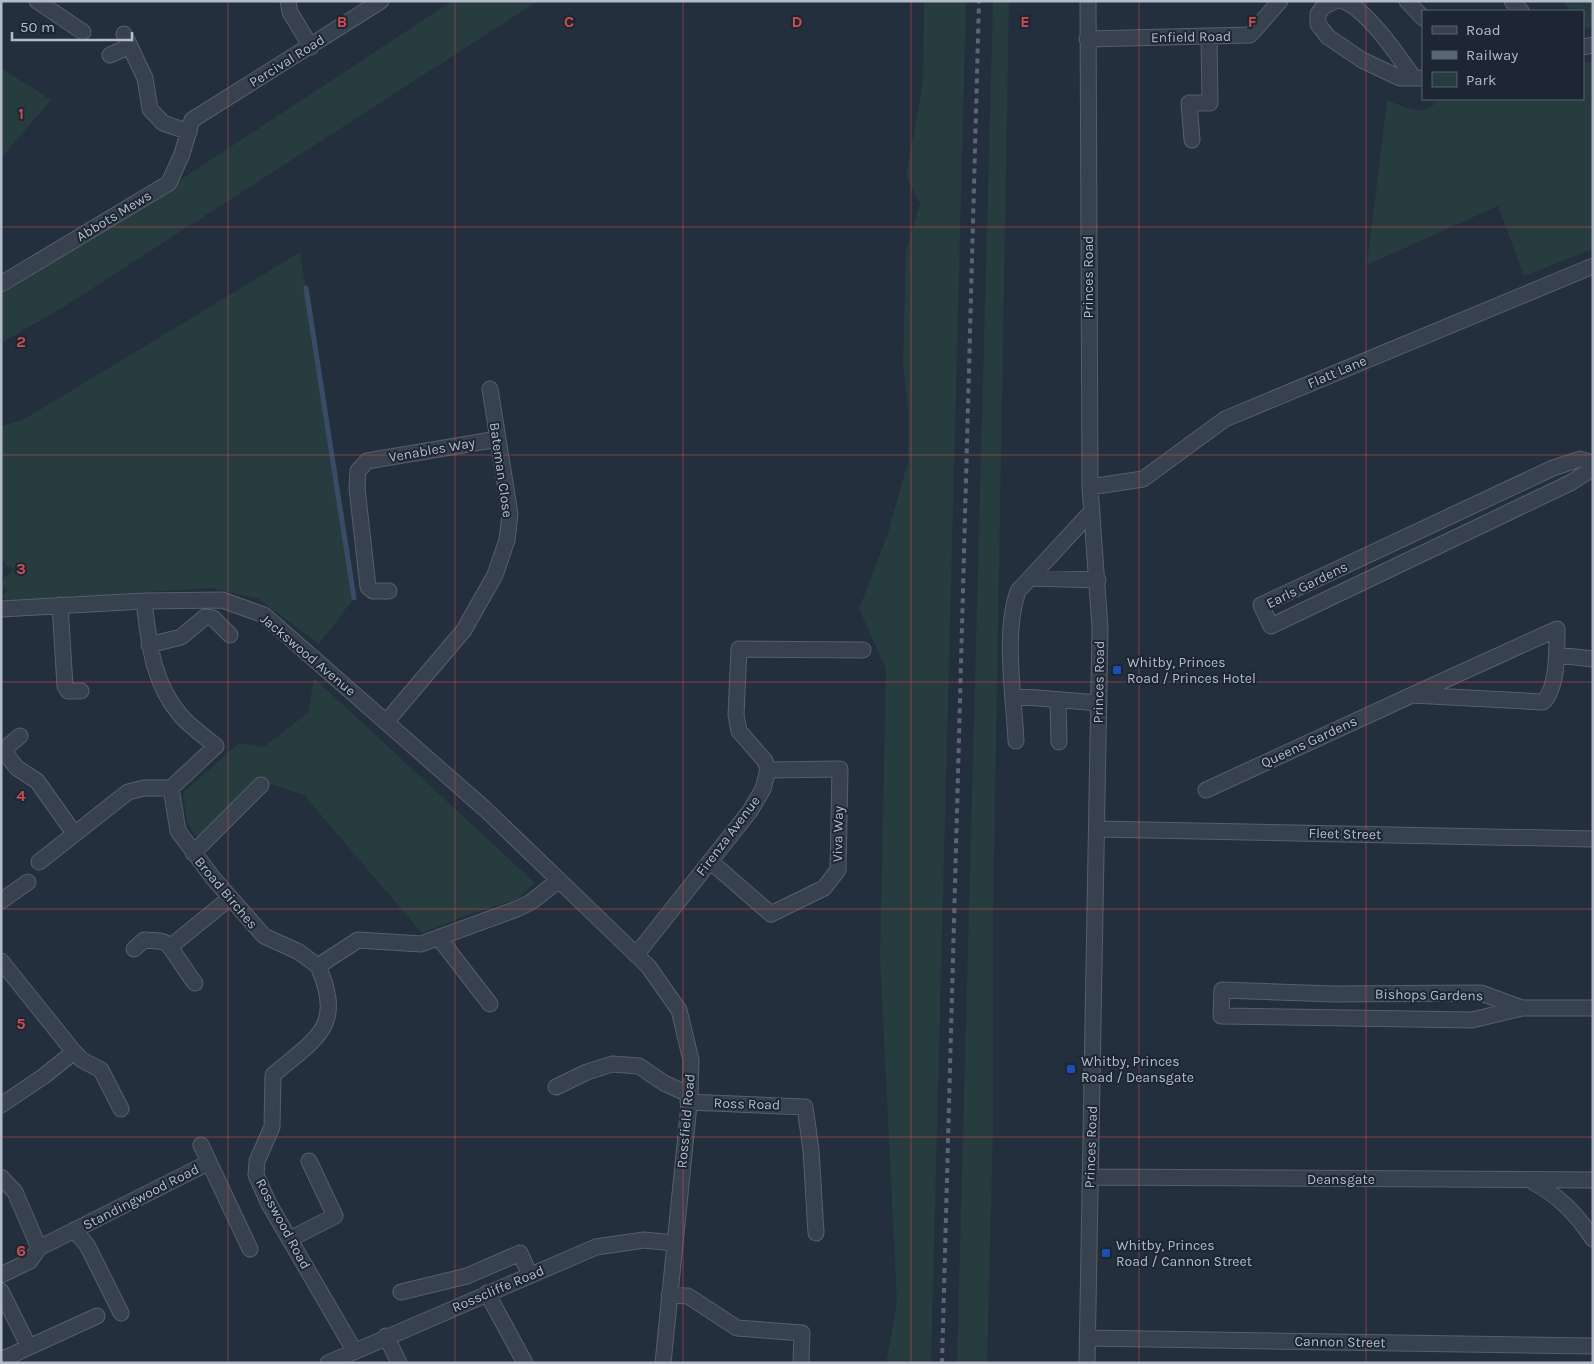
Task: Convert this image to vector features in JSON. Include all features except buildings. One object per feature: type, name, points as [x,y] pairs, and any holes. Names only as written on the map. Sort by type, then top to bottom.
[{"type":"street","points":[[37,1],[83,32]]},
{"type":"street","points":[[288,1],[290,12],[311,47]]},
{"type":"street","name":"Percival Road","points":[[190,126],[381,1]]},
{"type":"street","name":"Princes Road","points":[[1087,1363],[1100,628],[1090,487],[1088,1]]},
{"type":"street","points":[[1335,1],[1323,7],[1318,14],[1318,24],[1328,37],[1377,68],[1400,78],[1418,78]]},
{"type":"street","points":[[1343,1],[1353,4],[1418,78]]},
{"type":"street","points":[[1407,1],[1422,17]]},
{"type":"street","name":"Enfield Road","points":[[1087,39],[1250,35],[1272,4]]},
{"type":"street","points":[[1192,140],[1189,103],[1210,104],[1209,36]]},
{"type":"street","points":[[110,55],[127,40],[145,78],[150,109],[163,123],[190,126]]},
{"type":"street","name":"Abbots Mews","points":[[1,284],[170,183],[190,126]]},
{"type":"street","name":"Flatt Lane","points":[[1090,487],[1143,479],[1225,419],[1593,266]]},
{"type":"street","name":"Bateman Close","points":[[387,721],[464,630],[495,575],[508,540],[510,514],[490,389]]},
{"type":"street","name":"Venables Way","points":[[389,591],[373,591],[368,587],[357,488],[358,471],[367,461],[498,439]]},
{"type":"street","name":"Earls Gardens","points":[[1593,463],[1580,459],[1553,468],[1261,605],[1271,626],[1572,482],[1593,468]]},
{"type":"street","points":[[1016,741],[1011,649],[1013,605],[1018,591],[1091,512]]},
{"type":"street","points":[[1407,537],[1416,556]]},
{"type":"street","points":[[1030,578],[1098,580]]},
{"type":"street","name":"Jackswood Avenue","points":[[1,609],[144,601],[222,600],[264,615],[485,809]]},
{"type":"street","points":[[39,862],[128,792],[144,788],[170,788],[216,746],[182,718],[164,693],[153,665],[144,601]]},
{"type":"street","points":[[60,605],[65,686],[68,692],[81,691]]},
{"type":"street","points":[[149,645],[181,637],[205,617],[213,618],[230,635]]},
{"type":"street","name":"Queens Gardens","points":[[1206,790],[1412,695],[1557,629],[1557,655],[1550,696],[1543,702],[1412,695]]},
{"type":"street","points":[[768,770],[765,761],[739,731],[736,715],[739,649],[863,650]]},
{"type":"street","points":[[1557,655],[1593,660]]},
{"type":"street","points":[[1014,696],[1099,703]]},
{"type":"street","points":[[1058,700],[1059,742]]},
{"type":"street","points":[[20,736],[2,749],[17,768],[37,781],[74,833]]},
{"type":"street","name":"Viva Way","points":[[710,861],[771,914],[824,888],[838,870],[840,769],[768,770]]},
{"type":"street","name":"Firenza Avenue","points":[[636,955],[750,810],[763,789],[768,770]]},
{"type":"street","points":[[193,853],[261,785]]},
{"type":"street","name":"Broad Birches","points":[[170,788],[178,831],[193,853],[230,898],[264,936],[299,952],[318,966]]},
{"type":"street","name":"Rossfield Road","points":[[485,809],[648,966],[679,1010],[691,1060],[689,1098],[663,1363]]},
{"type":"street","name":"Fleet Street","points":[[1096,829],[1593,839]]},
{"type":"street","points":[[318,966],[358,940],[421,944],[439,938],[517,909],[531,902],[559,880]]},
{"type":"street","points":[[1,901],[28,882]]},
{"type":"street","points":[[171,946],[230,898]]},
{"type":"street","points":[[439,938],[490,1004]]},
{"type":"street","points":[[134,949],[144,940],[164,942],[171,946],[177,960],[195,983]]},
{"type":"street","points":[[1,961],[74,1052],[82,1060],[101,1070],[121,1109]]},
{"type":"street","name":"Rosswood Road","points":[[318,966],[328,989],[328,1017],[317,1037],[273,1074],[274,1110],[272,1127],[257,1161],[256,1175],[269,1204],[354,1350]]},
{"type":"street","name":"Bishops Gardens","points":[[1522,1008],[1481,993],[1334,994],[1222,990],[1221,1016],[1472,1020],[1522,1008],[1593,1008]]},
{"type":"street","points":[[1334,994],[1334,1018]]},
{"type":"street","points":[[1,1105],[44,1076],[74,1052]]},
{"type":"street","points":[[556,1088],[587,1072],[612,1064],[639,1066],[689,1098]]},
{"type":"street","name":"Ross Road","points":[[689,1098],[805,1107],[812,1150],[816,1233]]},
{"type":"street","name":"Standingwood Road","points":[[201,1146],[250,1248]]},
{"type":"street","points":[[290,1239],[335,1216],[309,1161]]},
{"type":"street","name":"Standingwood Road","points":[[1,1275],[30,1261],[39,1248],[208,1163]]},
{"type":"street","points":[[1,1177],[15,1192],[39,1248]]},
{"type":"street","name":"Deansgate","points":[[1090,1178],[1593,1180]]},
{"type":"street","points":[[1529,1180],[1551,1191],[1569,1206],[1593,1239]]},
{"type":"street","name":"Standingwood Road","points":[[74,1230],[88,1245],[121,1313]]},
{"type":"street","name":"Rosscliffe Road","points":[[328,1363],[386,1336],[596,1247],[644,1240],[674,1243]]},
{"type":"street","points":[[401,1292],[419,1286],[467,1276],[520,1253],[530,1275]]},
{"type":"street","points":[[1,1291],[29,1347]]},
{"type":"street","points":[[488,1293],[525,1363]]},
{"type":"street","points":[[670,1295],[688,1296],[737,1328],[802,1333],[801,1363]]},
{"type":"street","points":[[1,1360],[97,1316]]},
{"type":"street","points":[[386,1336],[399,1363]]},
{"type":"street","name":"Cannon Street","points":[[1087,1338],[1593,1346]]},
{"type":"green space","points":[[452,1],[538,1],[62,308],[1,343],[1,294],[121,219]]},
{"type":"green space","points":[[924,1],[966,1],[931,1363],[886,1363],[897,1303],[880,959],[886,669],[859,609],[887,536],[908,462],[908,411],[903,364],[906,251],[920,204],[906,176],[923,82]]},
{"type":"green space","points":[[993,1],[1009,1],[993,912],[993,1129],[987,1363],[957,1363]]},
{"type":"green space","points":[[1562,1],[1593,1],[1593,28],[1587,29],[1584,25],[1584,10],[1570,10]]},
{"type":"green space","points":[[1593,61],[1593,249],[1524,276],[1498,206],[1367,265],[1387,100],[1408,108],[1421,110],[1427,109],[1437,100],[1584,100],[1584,63]]},
{"type":"green space","points":[[1,68],[51,100],[1,158]]},
{"type":"green space","points":[[300,252],[354,598],[319,644],[259,599],[211,588],[7,601],[3,595],[7,591],[3,586],[3,579],[15,569],[6,566],[1,557],[1,426],[23,420]]},
{"type":"green space","points":[[314,678],[535,883],[516,900],[473,913],[422,933],[304,795],[259,780],[227,808],[218,825],[199,840],[187,822],[183,793],[239,743],[263,747],[308,713]]},
{"type":"waterway","points":[[306,288],[354,598]]},
{"type":"railway","points":[[942,1363],[979,1]]},
{"type":"place","name":"Whitby, Princes Road / Princes Hotel","points":[[1117,670]]},
{"type":"place","name":"Whitby, Princes Road / Deansgate","points":[[1071,1069]]},
{"type":"place","name":"Whitby, Princes Road / Cannon Street","points":[[1106,1253]]}]
